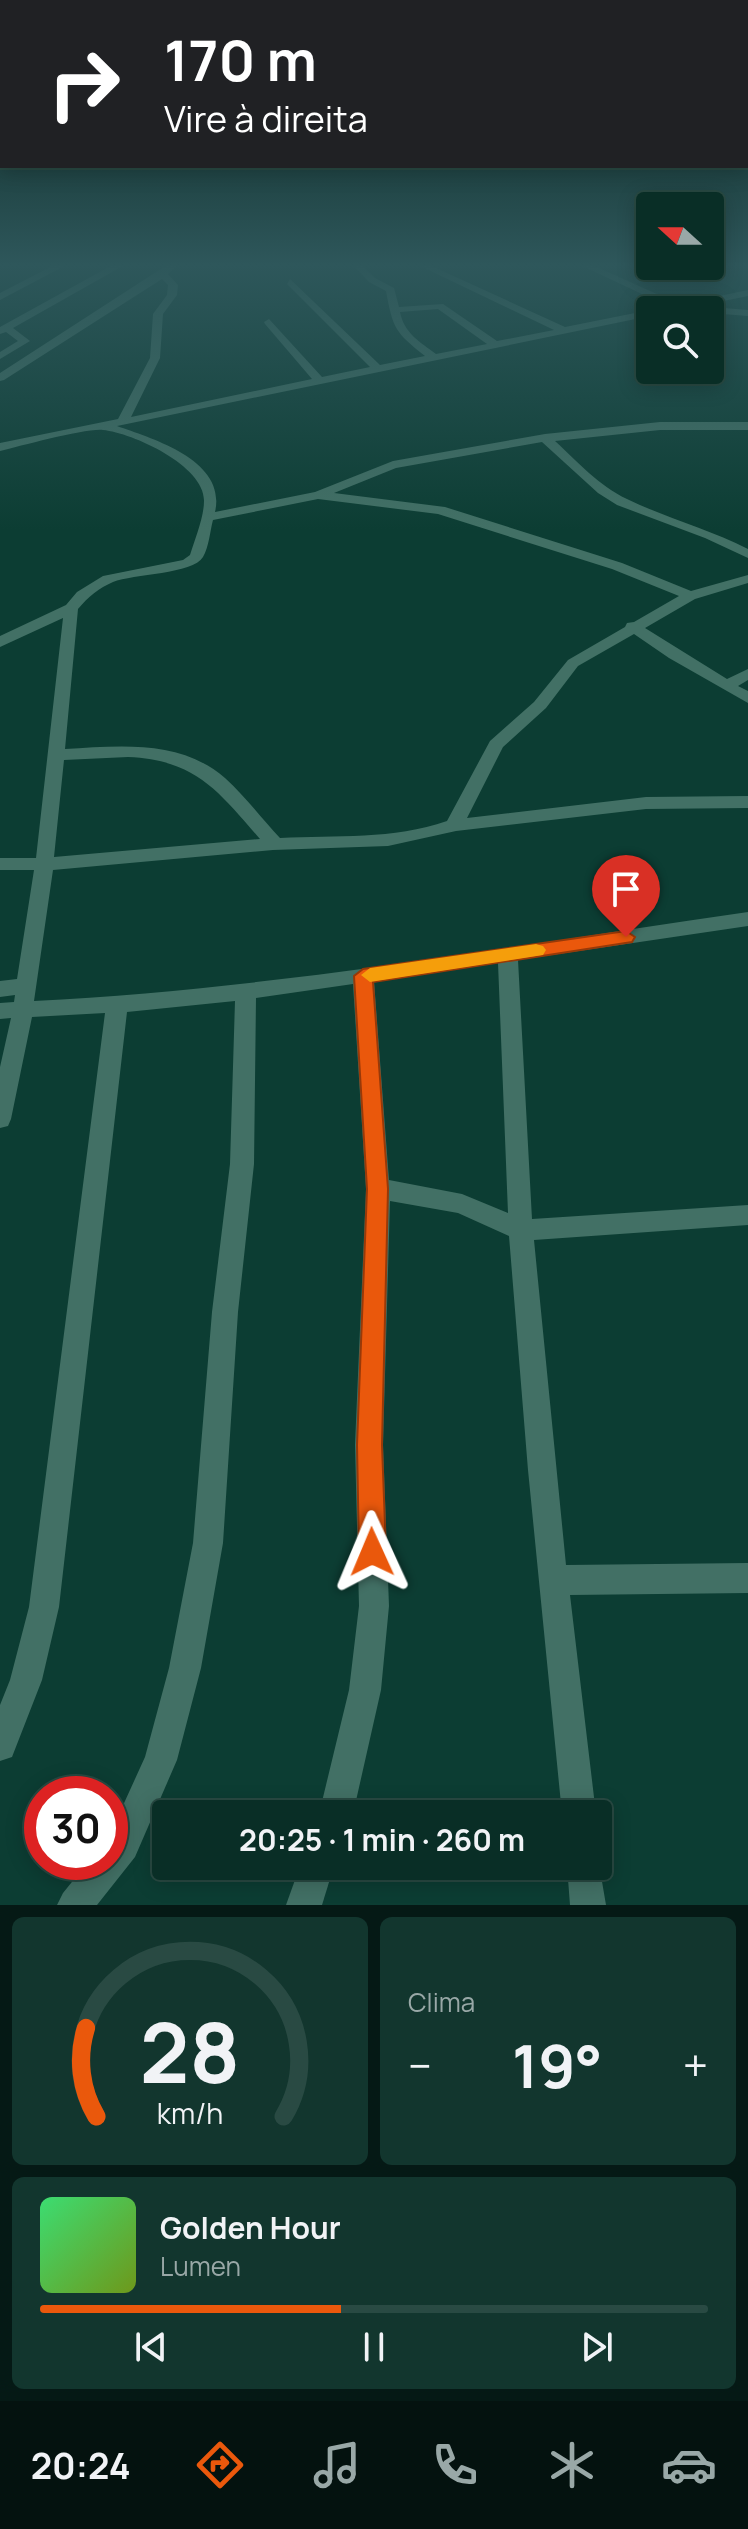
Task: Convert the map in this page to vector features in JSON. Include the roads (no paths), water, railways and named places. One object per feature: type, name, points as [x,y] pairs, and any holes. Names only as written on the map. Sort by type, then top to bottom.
[{"type":"street","points":[[0,378],[41,352]]},
{"type":"street","points":[[123,421],[155,352]]},
{"type":"street","points":[[294,352],[318,380]]},
{"type":"street","points":[[361,352],[378,369]]},
{"type":"street","points":[[426,352],[434,358]]},
{"type":"street","points":[[0,447],[466,352]]},
{"type":"street","points":[[0,1119],[23,1009],[44,865],[71,608],[78,597],[100,580],[115,574],[187,563],[196,557],[208,517],[210,490],[185,459],[170,450],[101,425]]},
{"type":"street","points":[[208,517],[318,495],[393,465],[545,438],[660,426],[748,426]]},
{"type":"street","points":[[545,438],[602,490],[622,502],[710,535],[748,554]]},
{"type":"street","points":[[318,495],[440,510],[617,566],[690,596]]},
{"type":"street","points":[[454,825],[496,745],[540,705],[573,663],[632,626],[690,596],[748,579]]},
{"type":"street","points":[[0,642],[71,608]]},
{"type":"street","points":[[632,626],[748,698]]},
{"type":"street","points":[[726,686],[748,674]]},
{"type":"street","points":[[57,755],[117,752],[164,756],[195,765],[216,780],[275,844]]},
{"type":"street","points":[[0,864],[44,865],[275,844],[382,839],[437,832],[454,825],[646,803],[748,802]]},
{"type":"street","points":[[0,1011],[117,1005],[246,992],[747,925]]},
{"type":"street","points":[[508,955],[514,1124],[522,1230],[553,1580],[577,1800]]},
{"type":"street","points":[[339,1800],[365,1690],[374,1606],[369,1445],[378,1189],[363,976]]},
{"type":"street","points":[[0,989],[26,986]]},
{"type":"street","points":[[128,1834],[161,1760],[185,1668],[208,1543],[225,1312],[242,1164],[246,992]]},
{"type":"street","points":[[0,1745],[26,1680],[44,1607],[117,1005]]},
{"type":"street","points":[[378,1189],[462,1204],[522,1230],[748,1215]]},
{"type":"street","points":[[553,1580],[748,1578]]},
{"type":"street","points":[[75,1905],[95,1880]]},
{"type":"street","points":[[304,1905],[312,1880]]},
{"type":"street","points":[[585,1880],[588,1905]]}]
